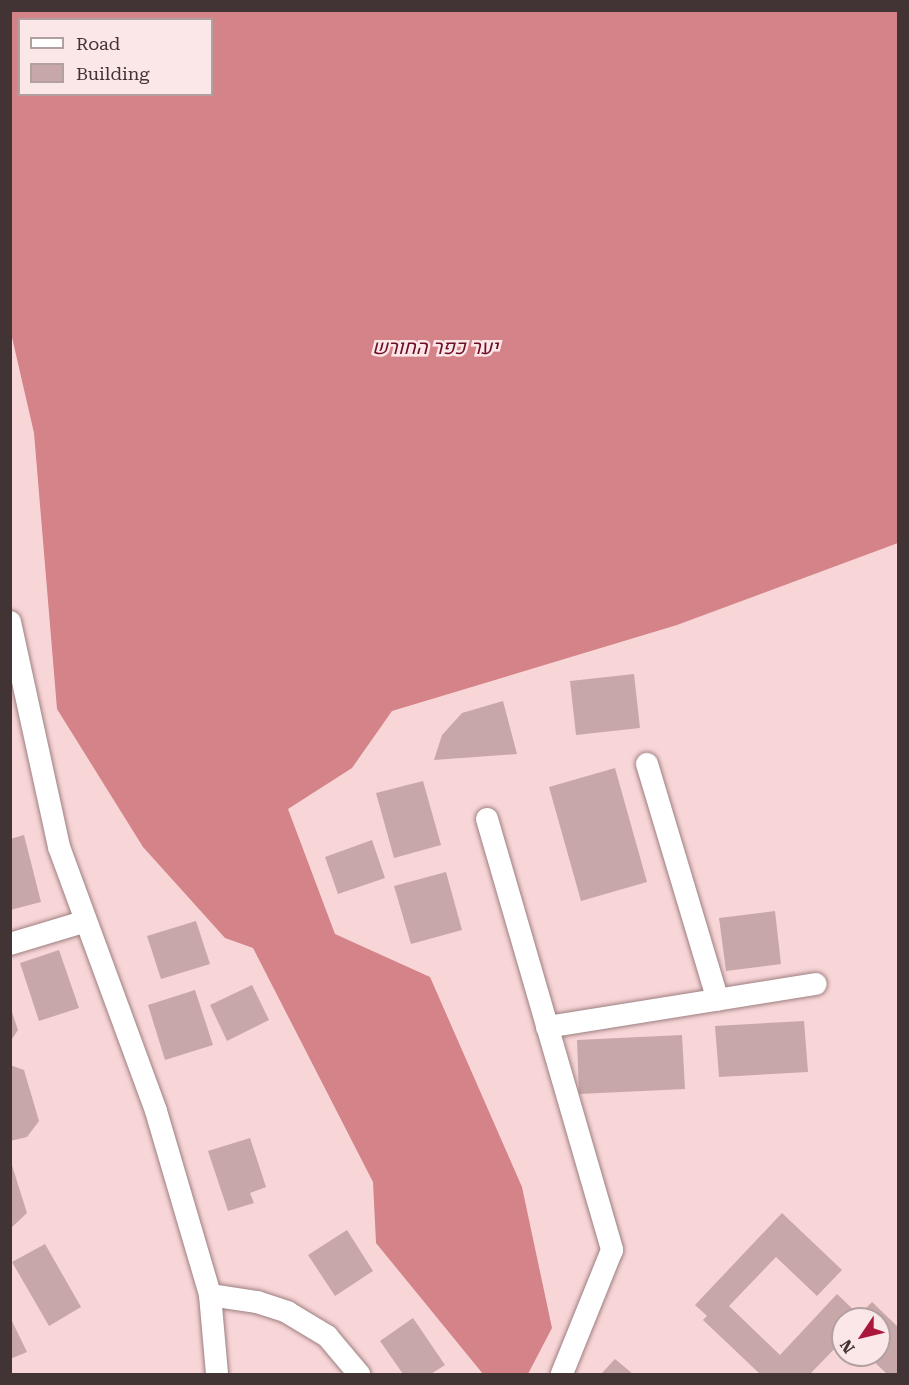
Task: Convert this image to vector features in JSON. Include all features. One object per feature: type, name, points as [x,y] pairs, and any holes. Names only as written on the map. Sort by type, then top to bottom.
[{"type":"street","points":[[10,622],[59,847],[156,1112],[210,1295],[217,1374]]},
{"type":"street","points":[[647,764],[718,1000]]},
{"type":"street","points":[[487,819],[612,1250],[562,1374]]},
{"type":"street","points":[[10,944],[86,921]]},
{"type":"street","points":[[547,1027],[816,984]]},
{"type":"street","points":[[210,1295],[257,1302],[287,1312],[327,1336],[358,1374]]},
{"type":"green space","name":"יער כפר החורש","points":[[10,11],[898,11],[898,543],[677,625],[392,711],[352,768],[288,809],[335,934],[430,977],[522,1187],[552,1328],[528,1374],[483,1374],[376,1243],[373,1182],[253,948],[225,938],[143,847],[57,709],[34,433],[11,333]]},
{"type":"building","points":[[634,674],[640,728],[576,735],[570,681]]},
{"type":"building","points":[[503,701],[517,754],[434,760],[442,735],[462,713]]},
{"type":"building","points":[[615,768],[647,882],[581,901],[549,787]]},
{"type":"building","points":[[423,781],[441,845],[394,858],[376,793]]},
{"type":"building","points":[[24,835],[41,902],[10,910],[10,839]]},
{"type":"building","points":[[372,840],[385,878],[338,894],[325,857]]},
{"type":"building","points":[[446,872],[462,930],[411,944],[394,886]]},
{"type":"building","points":[[775,911],[781,964],[726,971],[719,918]]},
{"type":"building","points":[[196,921],[210,964],[161,979],[147,936]]},
{"type":"building","points":[[59,950],[79,1008],[39,1021],[20,963]]},
{"type":"building","points":[[252,985],[269,1020],[227,1041],[210,1005]]},
{"type":"building","points":[[195,990],[213,1045],[165,1060],[148,1005]]},
{"type":"building","points":[[10,1006],[18,1030],[10,1042]]},
{"type":"building","points":[[804,1021],[808,1072],[719,1077],[715,1026]]},
{"type":"building","points":[[682,1035],[685,1089],[579,1094],[577,1040]]},
{"type":"building","points":[[10,1065],[24,1070],[39,1121],[27,1137],[10,1141]]},
{"type":"building","points":[[250,1138],[266,1187],[250,1193],[254,1203],[228,1211],[208,1151]]},
{"type":"building","points":[[10,1159],[27,1213],[10,1229]]},
{"type":"building","points":[[782,1213],[842,1270],[817,1296],[776,1257],[729,1306],[780,1355],[837,1294],[851,1307],[831,1307],[831,1352],[810,1374],[760,1374],[703,1320],[707,1316],[695,1305]]},
{"type":"building","points":[[347,1230],[373,1271],[335,1296],[308,1255]]},
{"type":"building","points":[[45,1244],[81,1307],[49,1326],[12,1262]]},
{"type":"building","points":[[872,1302],[877,1307],[867,1307]]},
{"type":"building","points":[[10,1317],[27,1352],[10,1359]]},
{"type":"building","points":[[413,1318],[445,1365],[431,1374],[403,1374],[380,1341]]},
{"type":"building","points":[[891,1320],[898,1327],[898,1374],[887,1374],[880,1367],[891,1367]]},
{"type":"building","points":[[615,1359],[633,1374],[601,1374]]}]
